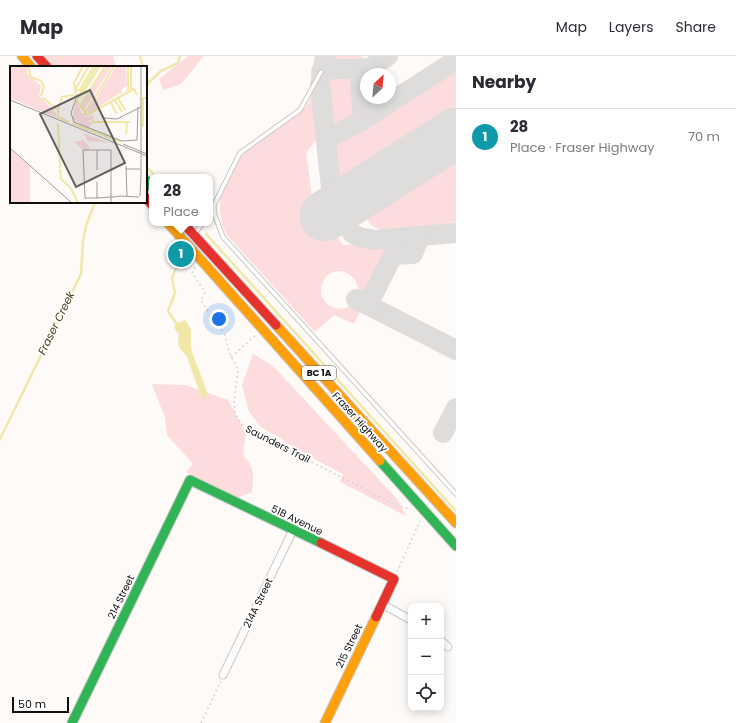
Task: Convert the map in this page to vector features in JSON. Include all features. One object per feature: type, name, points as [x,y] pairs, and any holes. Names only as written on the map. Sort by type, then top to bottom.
[{"type":"main road","points":[[22,56],[30,66]]},
{"type":"main road","points":[[37,56],[46,66]]},
{"type":"main road","name":"Fraser Highway","points":[[171,226],[456,546]]},
{"type":"main road","name":"Fraser Highway","points":[[186,226],[456,523]]},
{"type":"main road","name":"51B Avenue","points":[[190,480],[394,579]]},
{"type":"main road","name":"214 Street","points":[[72,723],[190,480]]},
{"type":"main road","name":"215 Street","points":[[325,723],[394,579]]},
{"type":"street","name":"214A Street","points":[[223,675],[293,530]]},
{"type":"street","points":[[382,604],[408,618]]},
{"type":"street","points":[[444,643],[448,647]]},
{"type":"lane","points":[[321,72],[300,110],[240,152],[214,205],[214,213],[224,237],[456,494]]},
{"type":"lane","points":[[193,235],[200,226]]},
{"type":"path","name":"Saunders Trail","points":[[196,266],[192,273],[205,292],[201,301],[225,335],[231,357],[238,370],[234,401],[235,414],[244,427],[397,506],[411,510],[413,507]]},
{"type":"path","points":[[231,357],[258,334]]},
{"type":"path","points":[[394,579],[420,521]]},
{"type":"path","points":[[202,723],[223,675]]},
{"type":"shaded area","points":[[38,56],[113,56],[116,66],[46,66]]},
{"type":"shaded area","points":[[188,56],[204,56],[181,84],[163,90],[159,79]]},
{"type":"shaded area","points":[[331,56],[361,56],[365,58],[356,65],[330,62]]},
{"type":"shaded area","points":[[456,64],[456,117],[354,182],[340,179],[331,154],[335,140],[392,104],[396,104],[396,102]]},
{"type":"shaded area","points":[[335,73],[346,73],[353,79],[356,115],[332,132],[328,131],[325,80]]},
{"type":"shaded area","points":[[315,90],[321,134],[306,153],[312,197],[343,245],[388,243],[390,249],[365,297],[358,294],[358,287],[351,275],[339,271],[333,272],[327,276],[321,289],[322,296],[330,306],[336,308],[349,307],[355,302],[363,306],[354,324],[334,315],[315,332],[226,234],[222,222],[220,199],[227,177],[248,148],[306,107]]},
{"type":"shaded area","points":[[456,147],[456,222],[437,228],[384,232],[371,225],[364,215],[367,204]]},
{"type":"shaded area","points":[[184,320],[191,330],[191,349],[207,392],[206,398],[201,396],[187,357],[179,347],[179,335],[174,327],[176,324]]},
{"type":"shaded area","points":[[253,354],[273,366],[398,500],[406,516],[340,482],[343,474],[261,427],[249,412],[242,385]]},
{"type":"shaded area","points":[[152,384],[186,385],[228,400],[246,433],[243,455],[250,464],[253,472],[252,492],[238,498],[186,472],[193,464],[167,435],[165,418]]},
{"type":"waterway","name":"Fraser Creek","points":[[140,56],[143,66]]},
{"type":"waterway","points":[[148,83],[161,71],[178,63],[180,56]]},
{"type":"waterway","name":"Fraser Creek","points":[[147,80],[147,86]]},
{"type":"waterway","points":[[147,167],[153,174]]},
{"type":"waterway","name":"Fraser Creek","points":[[0,439],[81,274],[83,240],[86,226],[95,203]]},
{"type":"waterway","points":[[206,234],[456,511]]},
{"type":"waterway","points":[[176,268],[172,278],[175,293],[168,311],[178,326]]},
{"type":"taxiway","points":[[325,56],[320,85],[331,188],[334,194],[341,199],[353,198]]},
{"type":"taxiway","points":[[321,72],[332,69],[368,69],[388,56]]},
{"type":"taxiway","points":[[326,139],[363,120],[456,60]]},
{"type":"taxiway","points":[[359,69],[363,120]]},
{"type":"taxiway","points":[[353,198],[345,207],[344,220],[352,233],[359,237],[375,240],[456,233]]},
{"type":"taxiway","points":[[373,307],[369,303],[393,255],[413,254],[420,236]]},
{"type":"taxiway","points":[[356,299],[456,350]]},
{"type":"taxiway","points":[[443,433],[456,408]]},
{"type":"runway","points":[[325,216],[456,133]]},
{"type":"traffic: fast","points":[[380,461],[456,546]]},
{"type":"traffic: fast","points":[[72,723],[190,480],[321,543]]},
{"type":"traffic: slow","points":[[22,56],[30,66]]},
{"type":"traffic: slow","points":[[171,226],[380,461]]},
{"type":"traffic: slow","points":[[276,325],[456,523]]},
{"type":"traffic: slow","points":[[325,723],[376,617]]},
{"type":"traffic: jam","points":[[37,56],[46,66]]},
{"type":"traffic: jam","points":[[186,226],[276,325]]},
{"type":"traffic: jam","points":[[321,543],[394,579],[376,617]]},
{"type":"place","name":"28","points":[[181,254]]}]
